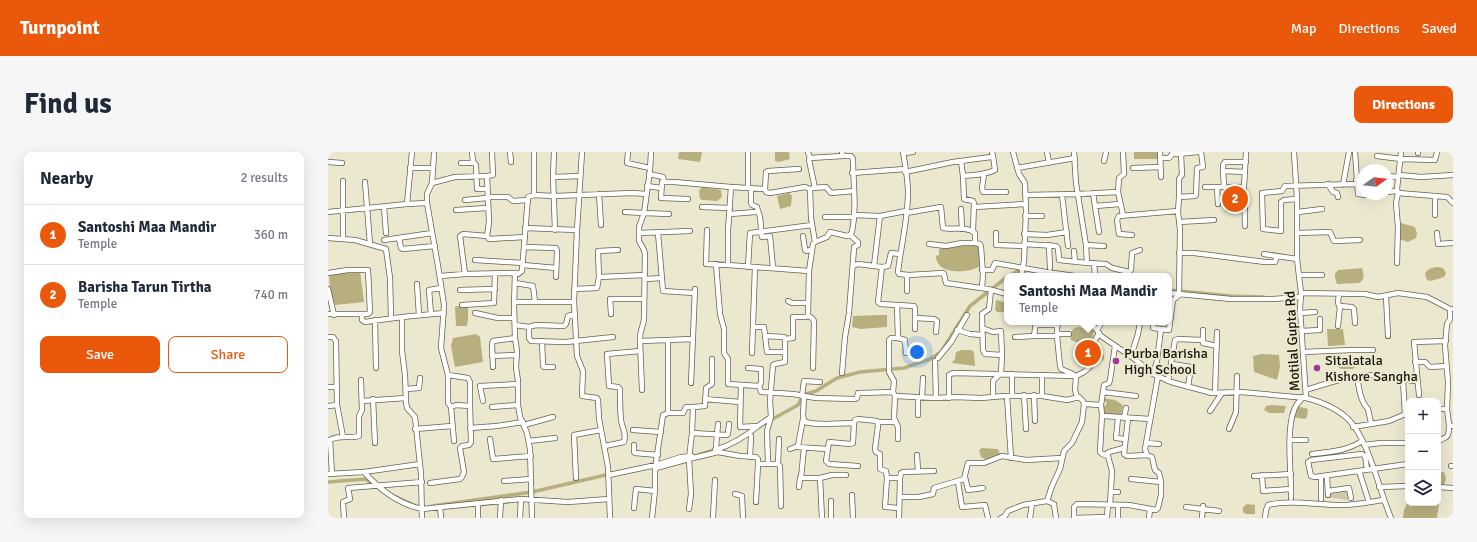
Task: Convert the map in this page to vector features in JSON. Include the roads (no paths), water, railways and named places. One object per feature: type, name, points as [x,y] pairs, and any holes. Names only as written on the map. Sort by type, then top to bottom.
[{"type":"street","points":[[406,204],[412,152]]},
{"type":"street","points":[[472,152],[473,161],[476,165],[477,189],[487,189]]},
{"type":"street","points":[[432,183],[455,177],[493,175],[492,152]]},
{"type":"street","points":[[510,152],[511,162]]},
{"type":"street","points":[[534,152],[534,195]]},
{"type":"street","points":[[554,152],[553,177],[555,230]]},
{"type":"street","points":[[582,152],[574,289],[576,341],[578,359],[583,371],[582,396],[598,399],[601,430],[609,476],[610,518]]},
{"type":"street","points":[[628,152],[627,163],[650,168]]},
{"type":"street","points":[[642,390],[639,334],[643,327],[645,254],[639,241],[639,233],[640,224],[644,213],[651,152]]},
{"type":"street","points":[[748,152],[752,205],[757,207],[760,214],[762,237],[770,236],[773,268]]},
{"type":"street","points":[[808,152],[813,188],[812,225],[815,242],[812,249],[809,271],[808,316]]},
{"type":"street","points":[[913,152],[903,152],[908,192],[898,272],[899,274],[943,273],[946,283],[982,288],[1004,293]]},
{"type":"street","points":[[1014,152],[1016,168],[1020,177],[1024,180],[1026,204],[1022,271]]},
{"type":"street","points":[[1047,152],[1049,163]]},
{"type":"street","points":[[1074,152],[1087,263]]},
{"type":"street","points":[[1104,161],[1106,152]]},
{"type":"street","points":[[1123,152],[1124,174],[1119,178],[1118,192],[1123,215]]},
{"type":"street","points":[[1160,152],[1161,177]]},
{"type":"street","points":[[1160,158],[1169,158],[1173,153],[1181,154],[1198,152]]},
{"type":"street","points":[[1178,197],[1196,195],[1197,168],[1203,167],[1201,152]]},
{"type":"street","points":[[1245,226],[1244,187],[1246,152]]},
{"type":"street","name":"Motilal Gupta Rd","points":[[1294,152],[1297,186],[1298,259],[1306,390],[1305,398],[1333,408],[1350,421],[1363,443],[1391,518]]},
{"type":"street","points":[[1343,185],[1349,152]]},
{"type":"street","points":[[1355,152],[1357,188]]},
{"type":"street","points":[[1397,263],[1398,227],[1396,203],[1401,152]]},
{"type":"street","points":[[1377,156],[1401,159],[1435,160],[1437,152]]},
{"type":"street","points":[[434,154],[432,183],[427,194],[427,202],[440,276],[444,313],[442,348],[448,375],[448,400],[451,407],[454,441]]},
{"type":"street","points":[[810,158],[826,154],[843,154],[852,157],[854,216],[850,235]]},
{"type":"street","points":[[852,173],[905,171],[992,154],[994,170],[984,174],[963,176]]},
{"type":"street","points":[[1172,300],[1179,294],[1178,197],[1179,179],[1182,175],[1181,154]]},
{"type":"street","points":[[1016,168],[1075,158]]},
{"type":"street","points":[[961,161],[964,199],[973,201],[973,231],[976,236],[975,243]]},
{"type":"street","points":[[328,162],[342,163]]},
{"type":"street","points":[[1224,187],[1223,165],[1225,162],[1246,162]]},
{"type":"street","points":[[461,163],[474,163]]},
{"type":"street","points":[[1133,168],[1160,167]]},
{"type":"street","points":[[410,168],[432,168]]},
{"type":"street","points":[[765,189],[766,171],[799,169]]},
{"type":"street","points":[[1223,172],[1245,172]]},
{"type":"street","points":[[649,174],[663,177],[664,181]]},
{"type":"street","points":[[984,174],[982,188],[983,192],[1006,192]]},
{"type":"street","points":[[1393,176],[1420,177],[1453,175]]},
{"type":"street","points":[[487,176],[489,222],[487,236]]},
{"type":"street","points":[[553,177],[580,176]]},
{"type":"street","points":[[343,181],[344,238]]},
{"type":"street","points":[[664,181],[765,189],[766,192],[805,187],[826,187],[831,193],[854,191]]},
{"type":"street","points":[[664,181],[661,188],[661,197],[663,199],[688,199]]},
{"type":"street","points":[[365,182],[370,244]]},
{"type":"street","points":[[1297,200],[1284,200],[1281,202],[1281,231],[1263,229],[1262,192],[1282,191],[1285,186],[1328,184],[1343,185],[1356,182]]},
{"type":"street","points":[[1328,184],[1333,192],[1337,193],[1338,197]]},
{"type":"street","points":[[647,186],[661,188]]},
{"type":"street","points":[[728,265],[728,231],[732,187]]},
{"type":"street","points":[[1205,187],[1244,187]]},
{"type":"street","points":[[1217,187],[1218,204]]},
{"type":"street","points":[[1025,194],[1118,192]]},
{"type":"street","points":[[1393,192],[1447,197],[1452,200]]},
{"type":"street","points":[[1093,193],[1099,232]]},
{"type":"street","points":[[599,194],[601,225]]},
{"type":"street","points":[[440,276],[521,273],[528,197],[534,195],[646,194]]},
{"type":"street","points":[[1062,194],[1068,246]]},
{"type":"street","points":[[1435,196],[1436,215]]},
{"type":"street","points":[[465,200],[508,197],[513,201],[528,200]]},
{"type":"street","points":[[328,212],[427,202]]},
{"type":"street","points":[[974,207],[1026,204]]},
{"type":"street","points":[[1095,206],[1120,204]]},
{"type":"street","points":[[384,207],[386,233]]},
{"type":"street","points":[[702,207],[730,211],[756,212],[758,210]]},
{"type":"street","points":[[825,217],[880,216],[941,207],[943,228],[973,231]]},
{"type":"street","points":[[456,210],[488,208]]},
{"type":"street","points":[[961,209],[962,229]]},
{"type":"street","points":[[1228,209],[1245,209]]},
{"type":"street","points":[[1298,212],[1322,209]]},
{"type":"street","points":[[1132,235],[1121,235],[1118,233],[1117,218],[1119,216],[1178,211]]},
{"type":"street","points":[[625,212],[669,214]]},
{"type":"street","points":[[874,266],[880,216]]},
{"type":"street","points":[[1025,216],[1042,216]]},
{"type":"street","points":[[1179,222],[1214,220]]},
{"type":"street","points":[[748,267],[749,234],[812,225]]},
{"type":"street","points":[[525,228],[577,230]]},
{"type":"street","points":[[707,230],[706,264],[809,271]]},
{"type":"street","points":[[639,233],[690,231]]},
{"type":"street","points":[[815,242],[825,239],[830,232],[847,236],[850,235],[858,242],[858,245],[854,247],[842,373]]},
{"type":"street","points":[[1024,234],[1042,235],[1067,232]]},
{"type":"street","points":[[1298,233],[1330,232],[1334,241],[1360,240]]},
{"type":"street","points":[[384,240],[432,233]]},
{"type":"street","points":[[658,233],[663,291],[695,291],[691,383]]},
{"type":"street","points":[[996,233],[996,245],[1049,245],[1057,247],[1059,260],[1106,264],[1112,268],[1129,272],[1131,270],[1132,253],[1140,250]]},
{"type":"street","points":[[1437,233],[1438,244],[1453,243]]},
{"type":"street","points":[[465,274],[460,236],[463,234],[487,236],[495,239],[525,237]]},
{"type":"street","points":[[803,236],[805,250],[807,251],[812,249]]},
{"type":"street","points":[[328,238],[355,240],[386,249],[390,278],[390,318]]},
{"type":"street","points":[[398,238],[401,248],[403,249],[435,246]]},
{"type":"street","points":[[928,244],[946,246],[962,242],[980,244],[982,288]]},
{"type":"street","points":[[1049,245],[1050,268]]},
{"type":"street","points":[[1086,245],[1104,246]]},
{"type":"street","points":[[524,247],[556,248],[556,277]]},
{"type":"street","points":[[574,289],[597,288],[599,277],[598,252],[618,250]]},
{"type":"street","points":[[1074,251],[1075,262]]},
{"type":"street","points":[[853,266],[858,264],[882,267],[888,266],[891,253],[900,254]]},
{"type":"street","points":[[1179,253],[1194,253],[1265,262],[1275,262],[1277,256]]},
{"type":"street","points":[[1264,254],[1298,259]]},
{"type":"street","points":[[475,260],[556,268]]},
{"type":"street","points":[[982,270],[992,270],[996,263],[1022,271],[1043,273]]},
{"type":"street","points":[[1094,263],[1095,273]]},
{"type":"street","points":[[716,264],[720,314],[724,329],[724,353],[728,359],[727,383],[730,385],[759,386]]},
{"type":"street","points":[[752,353],[755,267]]},
{"type":"street","points":[[882,267],[879,303],[914,306],[915,329]]},
{"type":"street","points":[[328,273],[348,270],[368,270],[370,312],[368,314],[328,314]]},
{"type":"street","points":[[515,273],[514,318],[517,355],[516,367],[518,405],[529,441],[531,456],[532,518]]},
{"type":"street","points":[[462,305],[494,303],[495,274]]},
{"type":"street","points":[[906,291],[907,275]]},
{"type":"street","points":[[1299,275],[1322,275]]},
{"type":"street","points":[[599,277],[662,278]]},
{"type":"street","points":[[515,283],[533,286],[536,302]]},
{"type":"street","points":[[417,284],[419,314]]},
{"type":"street","points":[[431,314],[429,290],[441,288]]},
{"type":"street","points":[[328,289],[334,314]]},
{"type":"street","points":[[460,290],[495,289]]},
{"type":"street","points":[[991,290],[989,309],[982,314],[984,352],[987,354],[1002,355]]},
{"type":"street","points":[[1172,293],[1238,299],[1273,299],[1301,295],[1339,294],[1365,294],[1378,297],[1398,293],[1427,298],[1452,309],[1450,319],[1447,324],[1446,341],[1446,366],[1448,382],[1447,409],[1451,426],[1449,435],[1441,439]]},
{"type":"street","points":[[1338,326],[1340,306],[1338,302],[1339,294]]},
{"type":"street","points":[[1386,296],[1388,336]]},
{"type":"street","points":[[610,314],[610,299],[644,299]]},
{"type":"street","points":[[788,301],[792,303],[808,303]]},
{"type":"street","points":[[514,302],[574,302]]},
{"type":"street","points":[[897,304],[898,338]]},
{"type":"street","points":[[1340,306],[1353,308],[1355,311],[1354,323]]},
{"type":"street","points":[[1301,313],[1315,312]]},
{"type":"street","points":[[362,314],[363,322],[419,314],[444,313]]},
{"type":"street","points":[[475,313],[498,318],[514,318]]},
{"type":"street","points":[[515,325],[529,327],[536,325],[564,326],[568,316],[575,314]]},
{"type":"street","points":[[936,398],[937,359],[967,315]]},
{"type":"street","points":[[402,316],[402,351],[406,398],[407,408],[415,417],[415,429],[422,482],[422,518]]},
{"type":"street","points":[[768,464],[767,431],[770,420],[773,365],[784,363],[785,339],[793,338],[793,317],[808,316],[814,321],[813,368]]},
{"type":"street","points":[[915,318],[934,319],[937,321],[936,332]]},
{"type":"street","points":[[1302,330],[1320,330],[1320,319]]},
{"type":"street","points":[[375,320],[376,368]]},
{"type":"street","points":[[1034,336],[1036,325]]},
{"type":"street","points":[[1058,325],[1057,335],[1061,369],[1076,376]]},
{"type":"street","points":[[1092,325],[1115,346],[1131,356],[1153,374],[1168,381],[1215,393],[1237,392],[1305,398]]},
{"type":"street","points":[[949,398],[949,377],[951,374],[1076,376],[1089,368],[1093,344],[1101,325]]},
{"type":"street","points":[[1131,356],[1140,325]]},
{"type":"street","points":[[1154,325],[1153,328],[1169,330],[1170,325]]},
{"type":"street","points":[[529,327],[530,340],[566,342],[613,337]]},
{"type":"street","points":[[753,327],[764,327],[766,352],[785,352]]},
{"type":"street","points":[[982,328],[993,332],[1001,331],[1002,355],[1000,374],[993,381],[993,397]]},
{"type":"street","points":[[1153,374],[1157,361],[1161,329]]},
{"type":"street","points":[[957,330],[970,334],[982,335]]},
{"type":"street","points":[[1203,330],[1202,340],[1204,345],[1217,346]]},
{"type":"street","points":[[1215,393],[1218,332]]},
{"type":"street","points":[[1015,337],[1069,334]]},
{"type":"street","points":[[765,336],[784,337]]},
{"type":"street","points":[[328,337],[333,337],[336,341],[337,405],[343,436]]},
{"type":"street","points":[[493,367],[493,341],[515,338]]},
{"type":"street","points":[[640,341],[692,338]]},
{"type":"street","points":[[898,440],[898,427],[894,418],[894,381],[889,370],[890,340],[892,338],[898,338],[905,340],[906,353]]},
{"type":"street","points":[[668,340],[668,413]]},
{"type":"street","points":[[1168,381],[1175,340],[1202,340]]},
{"type":"street","points":[[542,341],[543,366],[553,368]]},
{"type":"street","points":[[1419,395],[1414,342],[1446,341]]},
{"type":"street","points":[[1115,346],[1109,382],[1104,385],[1101,405],[1102,415],[1100,452],[1102,454],[1106,454],[1110,458],[1112,471],[1111,492],[1109,505],[1108,515],[1106,517],[1074,518],[1074,506],[1077,504],[1109,505],[1118,505],[1156,510],[1158,508],[1161,496],[1161,482],[1159,473],[1155,470],[1152,457],[1147,455],[1125,455],[1126,408]]},
{"type":"street","points":[[1303,352],[1373,350]]},
{"type":"street","points":[[605,446],[624,442],[625,438],[625,428],[621,422],[620,389],[609,386],[607,354],[640,351]]},
{"type":"street","points":[[492,356],[517,355]]},
{"type":"street","points":[[652,518],[656,466],[663,415],[668,413],[683,413],[686,407],[704,406],[706,388],[712,384],[712,359]]},
{"type":"street","points":[[1415,362],[1425,362],[1430,367],[1446,366]]},
{"type":"street","points":[[1172,364],[1191,367],[1188,387]]},
{"type":"street","points":[[748,368],[761,369],[761,383],[759,386],[761,392],[816,398],[854,399],[857,398],[858,393],[861,392],[936,398],[981,398],[1024,395],[1061,399],[1081,398],[1084,404],[1082,422],[1072,443],[1065,450],[1060,469],[1047,501]]},
{"type":"street","points":[[1011,458],[1009,396],[1012,374]]},
{"type":"street","points":[[430,483],[460,479],[464,472],[460,448],[471,444],[470,382],[468,378],[448,375]]},
{"type":"street","points":[[1042,375],[1042,396]]},
{"type":"street","points":[[1306,390],[1341,379],[1357,376],[1376,375],[1403,381],[1417,381]]},
{"type":"street","points":[[1076,376],[1074,385],[1077,397]]},
{"type":"street","points":[[1147,455],[1145,449],[1158,376]]},
{"type":"street","points":[[1229,429],[1236,412],[1237,376]]},
{"type":"street","points":[[1357,376],[1362,401],[1364,406],[1368,409],[1371,423]]},
{"type":"street","points":[[406,389],[419,388],[420,378]]},
{"type":"street","points":[[918,415],[923,378]]},
{"type":"street","points":[[361,380],[362,411],[359,417],[359,436],[343,436],[329,440],[330,474],[364,472],[420,464]]},
{"type":"street","points":[[797,447],[803,419],[804,381],[820,382]]},
{"type":"street","points":[[1403,381],[1405,398]]},
{"type":"street","points":[[483,401],[480,386],[518,384]]},
{"type":"street","points":[[741,385],[740,427],[758,426]]},
{"type":"street","points":[[328,387],[336,387]]},
{"type":"street","points":[[1103,392],[1136,396]]},
{"type":"street","points":[[1210,411],[1222,393]]},
{"type":"street","points":[[1024,395],[1026,429]]},
{"type":"street","points":[[1034,395],[1035,421]]},
{"type":"street","points":[[362,401],[406,398]]},
{"type":"street","points":[[1291,498],[1290,440],[1293,413],[1296,405],[1305,398]]},
{"type":"street","points":[[705,399],[740,402]]},
{"type":"street","points":[[374,400],[375,443]]},
{"type":"street","points":[[1084,404],[1101,405]]},
{"type":"street","points":[[328,406],[337,405]]},
{"type":"street","points":[[451,407],[456,405],[470,406]]},
{"type":"street","points":[[492,407],[518,405]]},
{"type":"street","points":[[689,509],[689,458],[693,407]]},
{"type":"street","points":[[1441,410],[1447,409]]},
{"type":"street","points":[[1102,415],[1126,419],[1150,419]]},
{"type":"street","points":[[1353,427],[1389,421],[1405,415]]},
{"type":"street","points":[[470,428],[523,423],[553,417]]},
{"type":"street","points":[[1118,418],[1116,438],[1125,439]]},
{"type":"street","points":[[803,419],[805,422],[811,423],[854,423]]},
{"type":"street","points":[[858,466],[828,464],[826,461],[829,442],[853,443],[854,423],[855,420],[858,419],[876,420],[877,422],[896,422]]},
{"type":"street","points":[[689,458],[731,444],[748,435],[758,426],[770,420]]},
{"type":"street","points":[[877,422],[875,449],[876,452],[880,454],[881,470],[886,472],[885,508],[899,508]]},
{"type":"street","points":[[716,447],[718,424]]},
{"type":"street","points":[[692,433],[728,435],[729,424]]},
{"type":"street","points":[[415,429],[452,426]]},
{"type":"street","points":[[576,478],[574,435],[601,430]]},
{"type":"street","points":[[633,430],[661,432]]},
{"type":"street","points":[[750,457],[751,436]]},
{"type":"street","points":[[529,441],[555,438]]},
{"type":"street","points":[[490,439],[493,459],[531,456]]},
{"type":"street","points":[[779,439],[778,464],[781,469],[781,506]]},
{"type":"street","points":[[1290,440],[1306,440]]},
{"type":"street","points":[[1146,443],[1159,444]]},
{"type":"street","points":[[1312,454],[1347,449],[1363,443],[1405,443]]},
{"type":"street","points":[[634,445],[635,453],[658,455]]},
{"type":"street","points":[[790,449],[797,447],[827,450]]},
{"type":"street","points":[[799,487],[804,448]]},
{"type":"street","points":[[1106,454],[1124,448]]},
{"type":"street","points":[[609,476],[718,452],[757,458],[756,502]]},
{"type":"street","points":[[1367,469],[1365,456],[1362,454],[1310,460],[1308,462],[1311,476],[1313,477],[1405,464]]},
{"type":"street","points":[[917,455],[918,471]]},
{"type":"street","points":[[983,488],[968,490],[965,478],[968,463],[984,463],[1002,456],[1026,460],[1062,458]]},
{"type":"street","points":[[758,464],[778,464]]},
{"type":"street","points":[[899,518],[901,473],[934,471]]},
{"type":"street","points":[[1359,471],[1368,499]]},
{"type":"street","points":[[364,472],[377,487],[397,501],[412,507],[440,507],[521,499],[568,502],[609,500]]},
{"type":"street","points":[[1254,476],[1291,474]]},
{"type":"street","points":[[801,478],[820,478],[832,475],[846,475]]},
{"type":"street","points":[[1262,475],[1263,491],[1291,489]]},
{"type":"street","points":[[1321,476],[1322,499]]},
{"type":"street","points":[[1327,476],[1328,493],[1349,488],[1351,498]]},
{"type":"street","points":[[820,478],[822,518]]},
{"type":"street","points":[[886,478],[900,478]]},
{"type":"street","points":[[900,498],[919,497],[933,494],[934,488],[958,482],[965,478]]},
{"type":"street","points":[[504,481],[531,479]]},
{"type":"street","points":[[1131,479],[1161,482]]},
{"type":"street","points":[[713,518],[715,480]]},
{"type":"street","points":[[344,518],[343,502],[350,499],[346,488],[377,487],[422,482]]},
{"type":"street","points":[[958,482],[962,507],[984,506],[988,518]]},
{"type":"street","points":[[1379,487],[1405,486]]},
{"type":"street","points":[[1441,488],[1453,488]]},
{"type":"street","points":[[634,508],[636,490],[655,491]]},
{"type":"street","points":[[1111,492],[1118,492]]},
{"type":"street","points":[[735,494],[742,496],[743,518]]},
{"type":"street","points":[[852,495],[853,518]]},
{"type":"street","points":[[520,518],[521,499]]},
{"type":"street","points":[[500,518],[501,500]]},
{"type":"street","points":[[1264,518],[1268,505],[1272,504],[1300,503],[1346,505],[1383,500]]},
{"type":"street","points":[[830,501],[831,518]]},
{"type":"street","points":[[1001,518],[1005,516],[1008,510],[1047,501],[1054,504],[1056,518]]},
{"type":"street","points":[[478,503],[478,518]]},
{"type":"street","points":[[1030,518],[1032,504]]},
{"type":"street","points":[[1118,505],[1118,518]]},
{"type":"street","points":[[440,507],[441,518]]},
{"type":"street","points":[[1186,507],[1203,507],[1219,511]]},
{"type":"street","points":[[1202,518],[1203,507]]},
{"type":"street","points":[[1149,518],[1150,509]]},
{"type":"waterway","points":[[1014,273],[1020,270],[1024,270]]},
{"type":"waterway","points":[[769,421],[798,405],[802,397],[806,394],[816,391],[837,378],[860,372],[904,368],[930,359],[941,352],[970,306],[1004,279]]},
{"type":"waterway","points":[[1172,290],[1231,296],[1264,297]]},
{"type":"waterway","points":[[698,455],[717,449]]},
{"type":"waterway","points":[[432,506],[532,492],[610,474]]},
{"type":"waterway","points":[[328,482],[366,479],[374,486]]},
{"type":"waterway","points":[[392,495],[414,505]]},
{"type":"place","name":"Barisha Tarun Tirtha","points":[[1235,199]]},
{"type":"place","name":"Santoshi Maa Mandir","points":[[1088,353]]},
{"type":"place","name":"Purba Barisha High School","points":[[1116,361]]},
{"type":"place","name":"Sitalatala Kishore Sangha","points":[[1317,368]]}]
